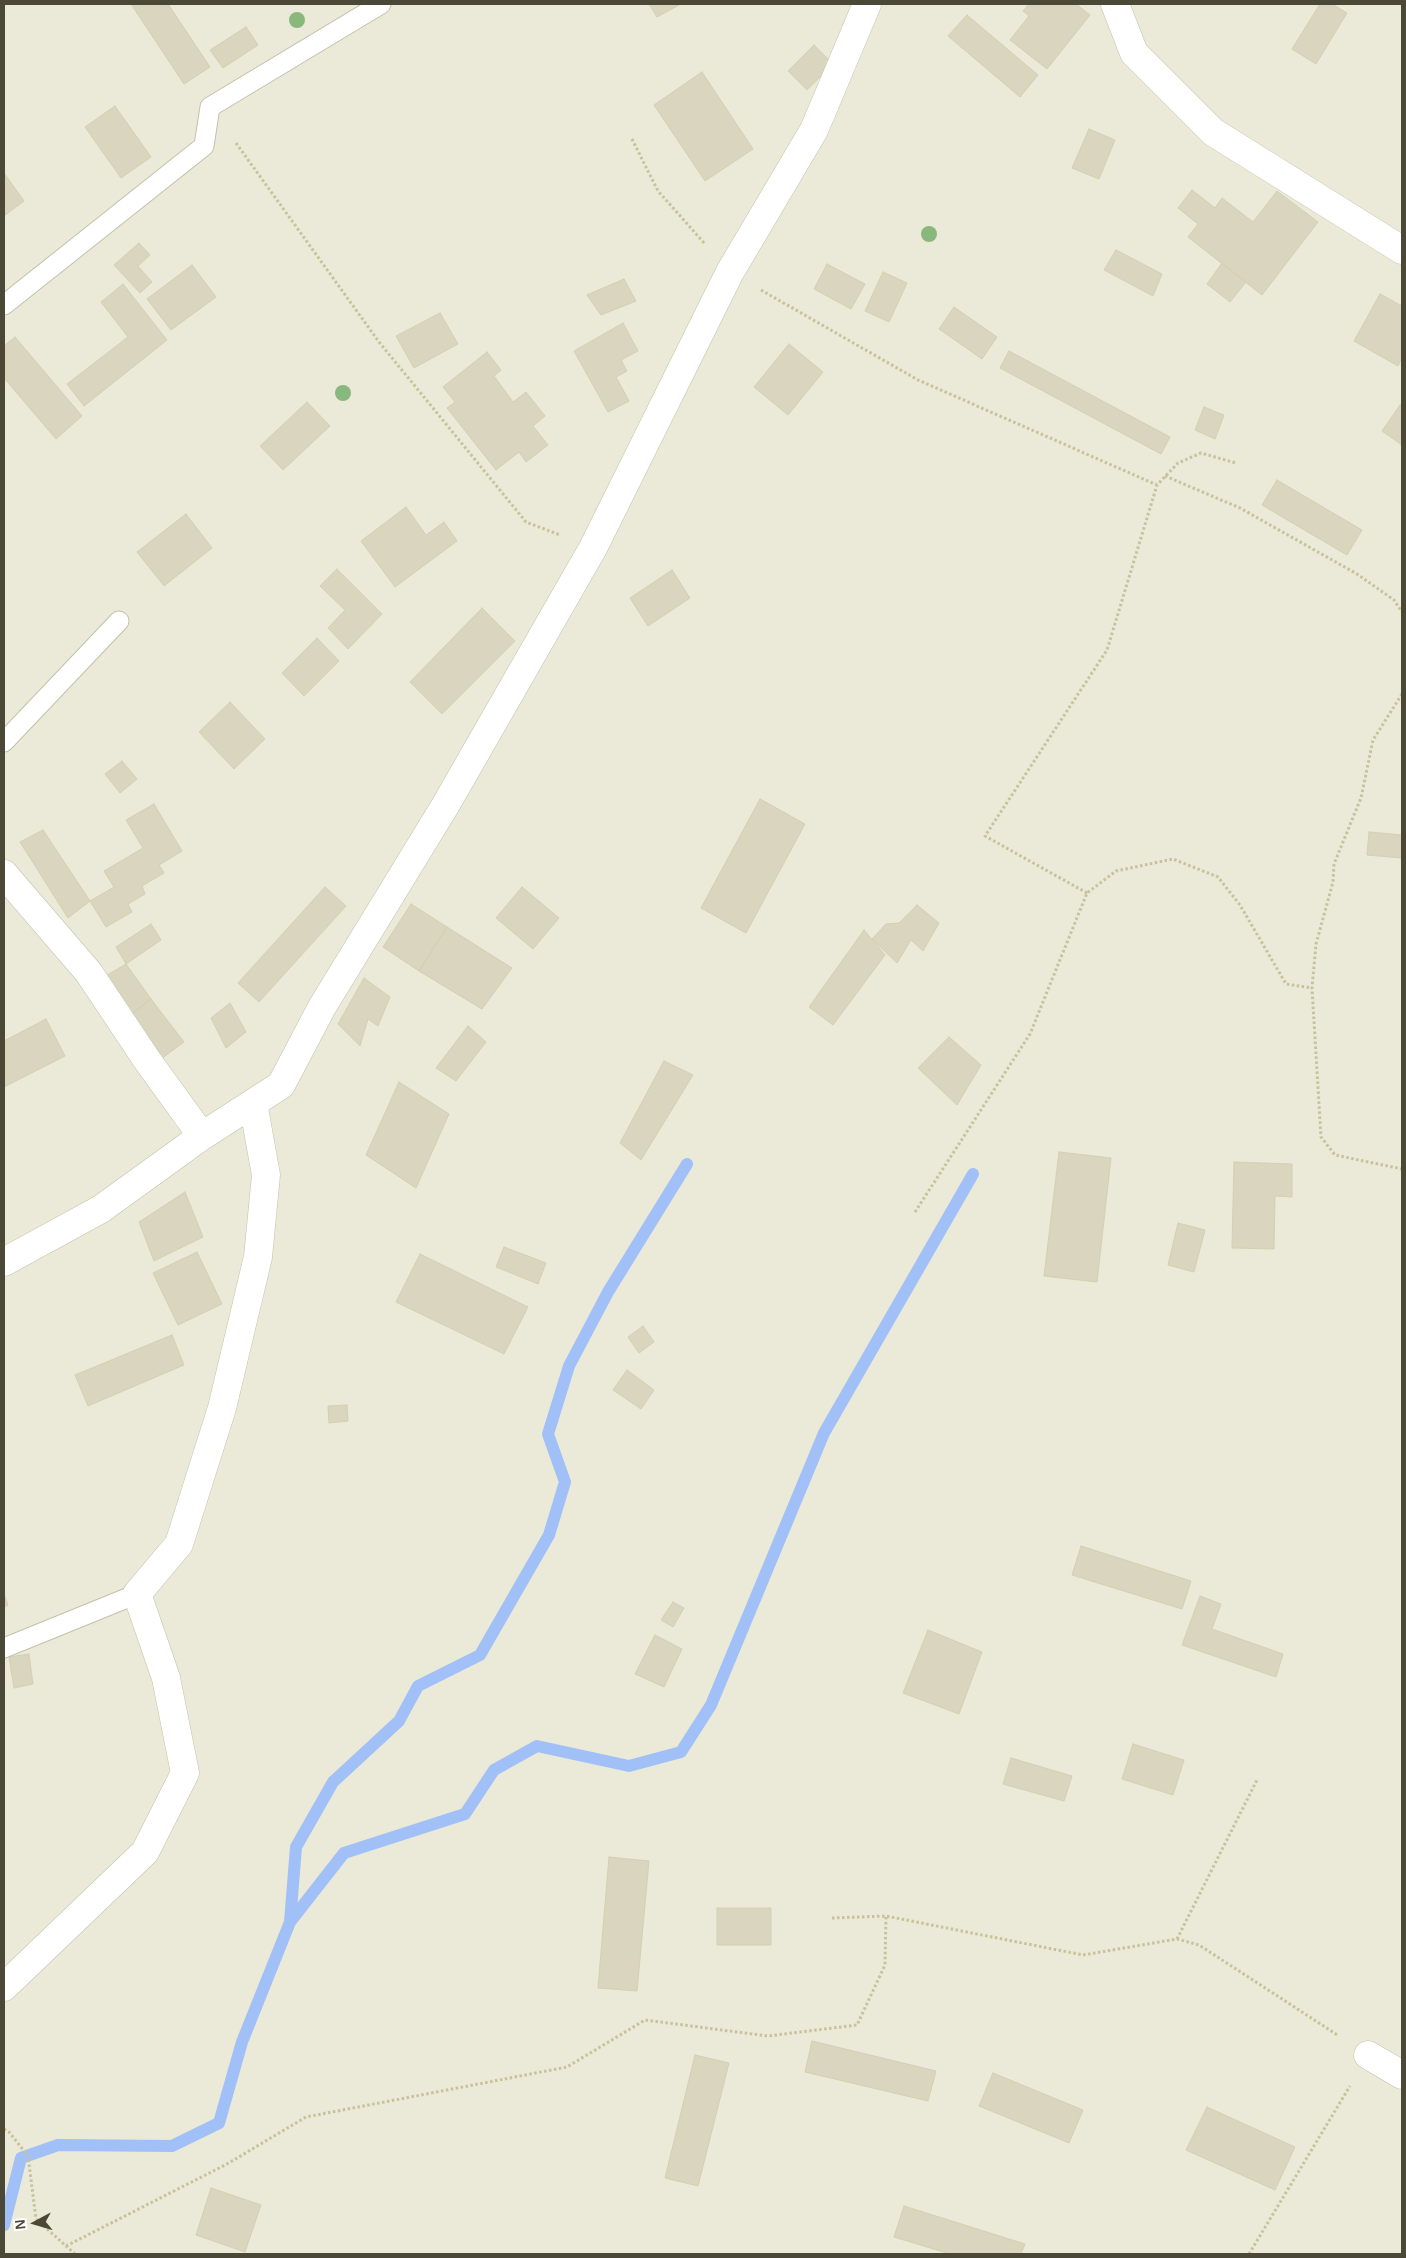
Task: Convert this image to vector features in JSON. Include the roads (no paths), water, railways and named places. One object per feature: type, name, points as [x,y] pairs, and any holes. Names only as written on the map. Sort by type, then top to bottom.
[{"type":"street","points":[[4,1262],[101,1209],[202,1136],[282,1085],[322,1008],[445,806],[593,548],[730,272],[814,130],[867,4]]},
{"type":"street","points":[[1115,4],[1134,53],[1213,132],[1402,250]]},
{"type":"street","points":[[4,874],[89,973],[202,1136]]},
{"type":"street","points":[[4,1987],[145,1852],[185,1773],[166,1678],[137,1594],[179,1544],[222,1408],[258,1257],[266,1175],[253,1103]]},
{"type":"street","points":[[1368,2055],[1402,2075]]},
{"type":"lane","points":[[4,305],[204,146],[210,106],[381,4]]},
{"type":"lane","points":[[4,742],[119,621]]},
{"type":"lane","points":[[4,1648],[137,1594]]},
{"type":"waterway","points":[[4,2225],[21,2158],[58,2145],[172,2146],[219,2123],[242,2042],[290,1922],[296,1847],[333,1782],[399,1721],[418,1686],[480,1655],[549,1535],[565,1482],[548,1434],[569,1366],[608,1292],[687,1164]]},
{"type":"waterway","points":[[290,1922],[344,1853],[465,1814],[494,1770],[537,1746],[629,1766],[681,1752],[711,1705],[824,1433],[973,1174]]}]
